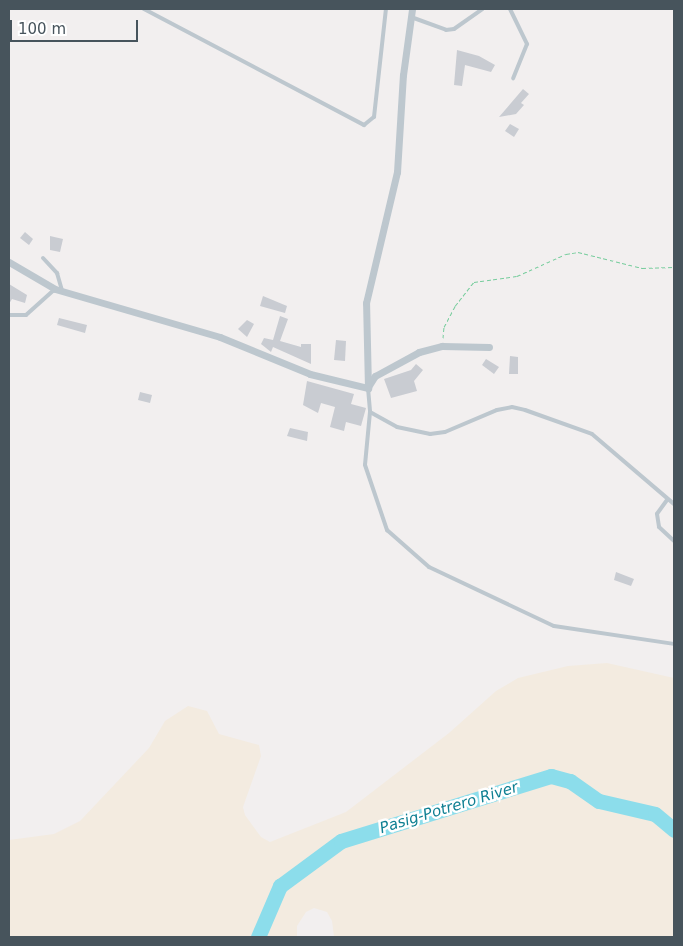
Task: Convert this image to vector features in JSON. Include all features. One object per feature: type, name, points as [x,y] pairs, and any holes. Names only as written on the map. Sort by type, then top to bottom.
[{"type":"street","points":[[368,388],[366,303],[397,172],[403,75],[412,9]]},
{"type":"street","points":[[9,262],[59,289],[220,337],[310,374],[368,388]]},
{"type":"street","points":[[368,388],[375,376],[419,352],[442,346],[489,347]]},
{"type":"lane","points":[[144,9],[364,125],[374,117],[386,9]]},
{"type":"lane","points":[[411,17],[446,30],[462,26],[484,9]]},
{"type":"lane","points":[[510,9],[527,44],[512,78]]},
{"type":"lane","points":[[9,315],[26,315],[59,289],[57,272],[43,258]]},
{"type":"lane","points":[[368,388],[370,412],[365,464],[387,530],[429,566],[554,626],[674,644]]},
{"type":"lane","points":[[370,412],[397,427],[430,434],[446,432],[497,410],[512,407],[525,410],[592,434],[674,504]]},
{"type":"lane","points":[[668,500],[657,514],[659,527],[674,541]]},
{"type":"path","points":[[442,346],[444,327],[454,306],[474,282],[517,276],[578,252],[642,268],[674,267]]},
{"type":"sand","points":[[607,663],[674,678],[674,937],[334,937],[332,921],[327,912],[314,908],[306,912],[297,926],[297,937],[9,937],[9,840],[54,834],[80,821],[149,748],[165,721],[188,706],[207,711],[219,734],[259,745],[261,756],[243,807],[245,815],[261,837],[270,842],[346,812],[449,733],[496,691],[518,678],[568,666]]},
{"type":"building","points":[[457,50],[479,56],[495,65],[491,72],[465,65],[462,86],[454,85]]},
{"type":"building","points":[[523,89],[529,94],[521,103],[524,105],[516,114],[499,117]]},
{"type":"building","points":[[510,124],[519,129],[514,137],[505,131]]},
{"type":"building","points":[[25,232],[33,239],[29,245],[20,238]]},
{"type":"building","points":[[50,236],[63,239],[60,252],[50,250]]},
{"type":"building","points":[[9,284],[27,295],[25,303],[12,299],[9,304]]},
{"type":"building","points":[[263,296],[287,306],[285,313],[260,306]]},
{"type":"building","points":[[280,316],[288,319],[280,341],[301,347],[301,344],[311,344],[311,364],[273,347],[271,352],[261,344],[264,338],[273,340]]},
{"type":"building","points":[[59,318],[87,325],[85,333],[57,325]]},
{"type":"building","points":[[247,320],[254,324],[247,337],[238,329]]},
{"type":"building","points":[[336,340],[346,341],[345,361],[334,360]]},
{"type":"building","points":[[510,356],[518,357],[518,374],[509,374]]},
{"type":"building","points":[[486,359],[499,367],[494,374],[482,365]]},
{"type":"building","points":[[416,364],[423,370],[414,381],[417,391],[391,398],[384,379],[411,370]]},
{"type":"building","points":[[307,381],[354,394],[351,404],[366,408],[361,426],[346,422],[344,431],[330,427],[335,407],[321,403],[318,413],[303,405]]},
{"type":"building","points":[[140,392],[152,395],[150,403],[138,400]]},
{"type":"building","points":[[290,428],[308,432],[307,441],[287,436]]},
{"type":"building","points":[[616,572],[634,579],[631,586],[614,580]]},
{"type":"waterway","name":"Pasig-Potrero River","points":[[258,937],[280,886],[341,841],[551,776],[570,781],[599,801],[655,814],[674,830]]}]
